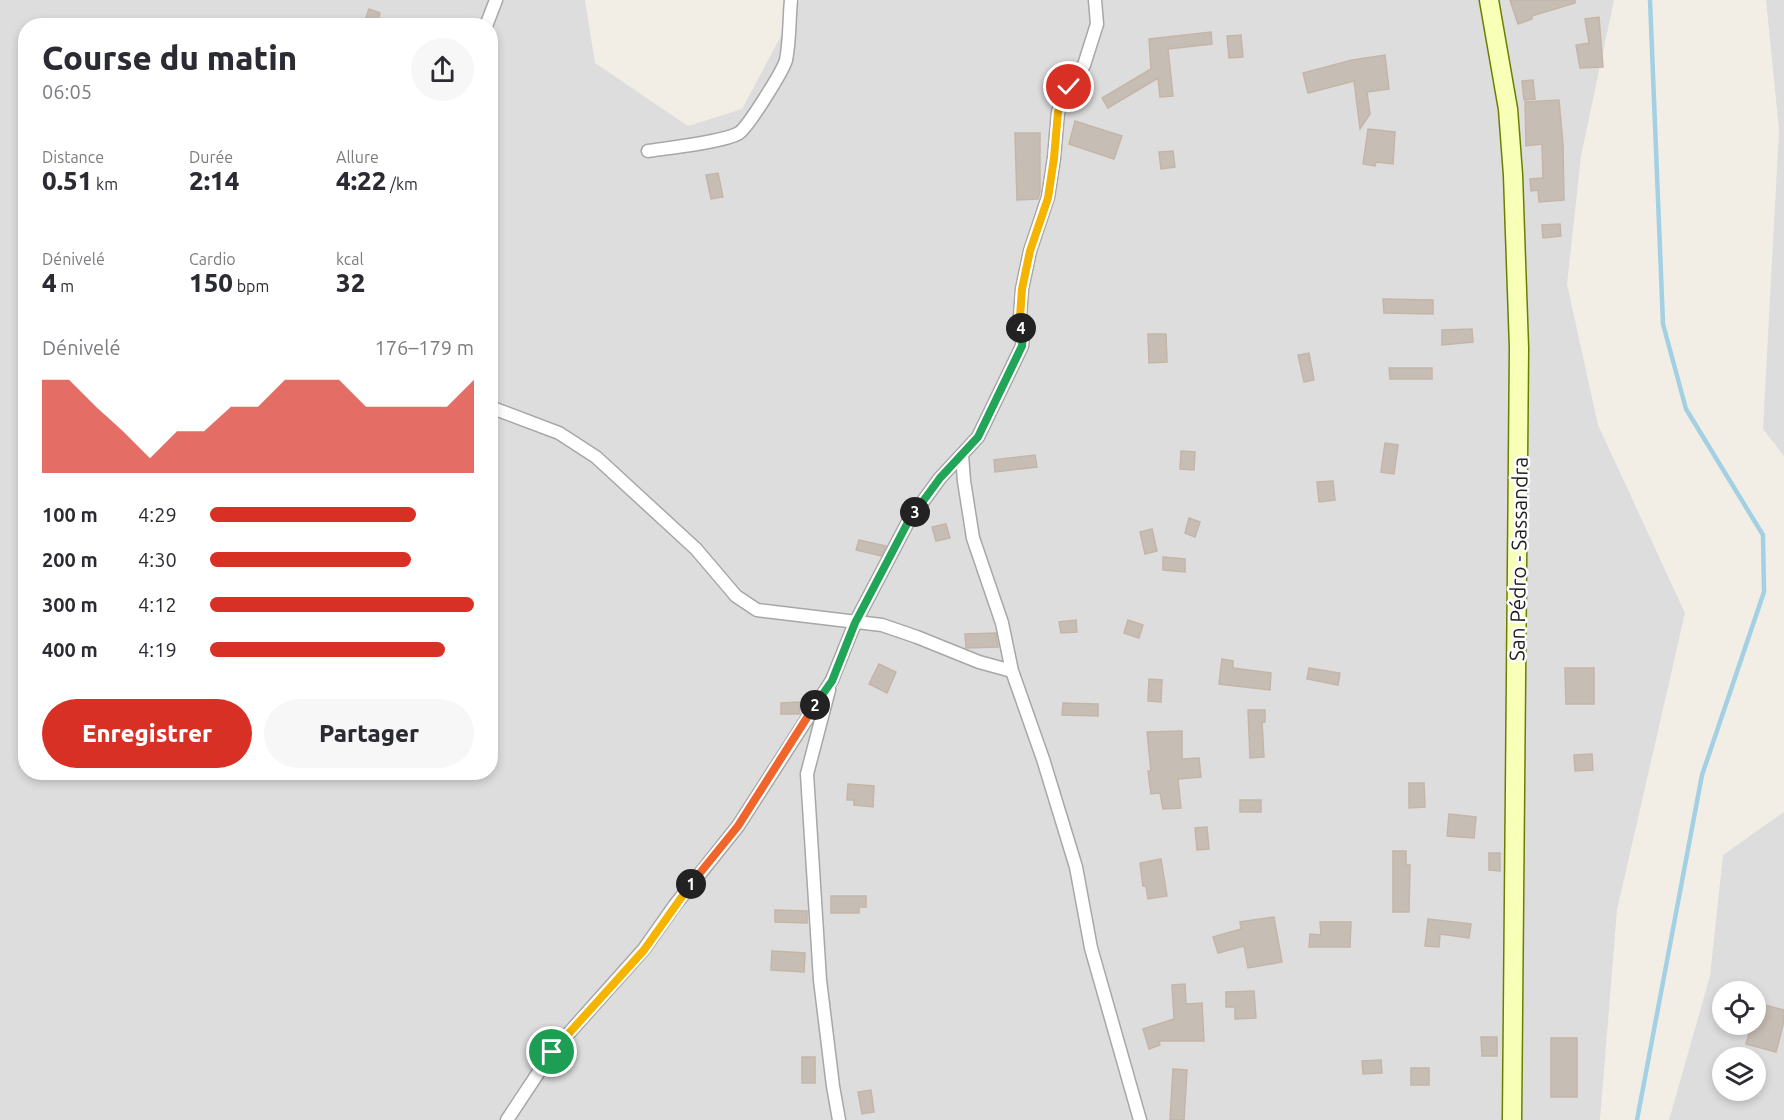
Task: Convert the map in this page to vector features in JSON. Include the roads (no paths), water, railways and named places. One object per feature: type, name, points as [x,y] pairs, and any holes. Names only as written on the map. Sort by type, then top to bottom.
[{"type":"main road","name":"San Pédro - Sassandra","points":[[1489,0],[1508,109],[1514,187],[1519,348],[1512,1120]]},
{"type":"street","points":[[489,18],[496,0]]},
{"type":"street","points":[[648,151],[719,139],[739,133],[755,113],[785,63],[791,0]]},
{"type":"street","points":[[839,1120],[832,1086],[820,980],[807,774],[832,681],[855,623],[908,522],[940,478],[978,437],[1022,346],[1020,317],[1022,289],[1030,251],[1048,198],[1058,112],[1069,87],[1084,65],[1097,24],[1095,0]]},
{"type":"street","points":[[498,410],[559,433],[596,457],[696,549],[736,596],[757,610],[882,625],[979,662],[1012,670]]},
{"type":"street","points":[[962,455],[973,538],[1002,623],[1012,670],[1043,759],[1076,867],[1091,948],[1140,1120]]},
{"type":"street","points":[[507,1120],[552,1052],[644,950],[675,905],[738,826],[832,681]]},
{"type":"waterway","points":[[1637,1120],[1702,775],[1764,592],[1763,535],[1686,409],[1663,324],[1650,0]]}]
